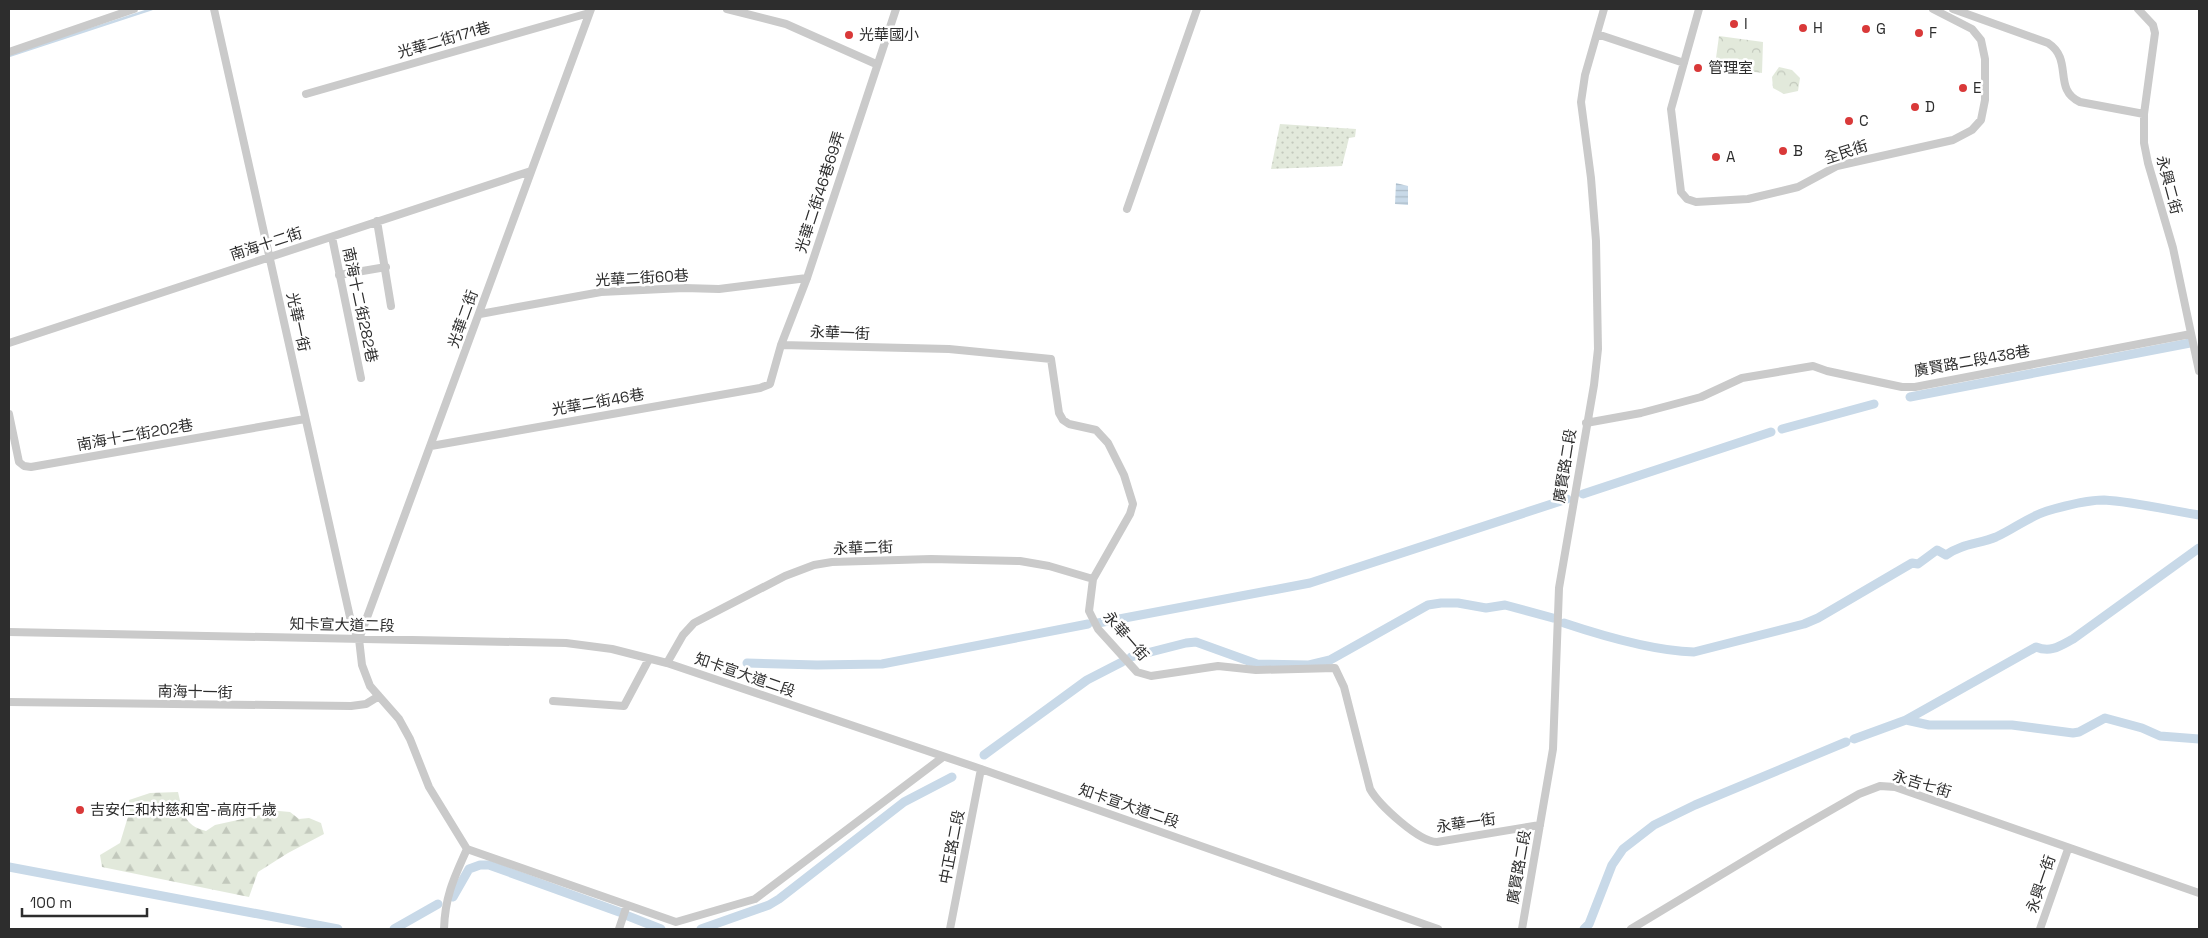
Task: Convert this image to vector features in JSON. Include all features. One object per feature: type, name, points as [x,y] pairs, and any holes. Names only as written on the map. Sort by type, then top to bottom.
[{"type":"street","points":[[9,52],[134,9]]},
{"type":"street","name":"光華一街","points":[[214,9],[352,626],[360,639]]},
{"type":"street","points":[[727,9],[786,24],[876,64]]},
{"type":"street","name":"光華二街46巷69弄","points":[[770,384],[781,345],[807,278],[876,64],[896,9]]},
{"type":"street","points":[[1127,209],[1197,9]]},
{"type":"street","name":"廣賢路二段","points":[[1522,929],[1553,749],[1559,588],[1598,349],[1598,310],[1591,178],[1581,102],[1585,75],[1604,9]]},
{"type":"street","name":"全民街","points":[[1699,9],[1671,109],[1681,192],[1687,199],[1696,202],[1748,199],[1798,187],[1837,166],[1953,140],[1972,130],[1981,120],[1985,100],[1985,59],[1981,40],[1972,29],[1933,9]]},
{"type":"street","points":[[1953,9],[2056,48],[2061,57],[2066,92],[2070,98],[2080,102],[2144,114]]},
{"type":"street","name":"永興二街","points":[[2138,9],[2152,25],[2155,34],[2144,114],[2144,143],[2173,248],[2199,371]]},
{"type":"street","name":"光華二街171巷","points":[[306,94],[590,11]]},
{"type":"street","name":"光華二街","points":[[360,639],[590,11]]},
{"type":"street","points":[[1597,34],[1684,63]]},
{"type":"street","name":"南海十二街","points":[[9,343],[531,171]]},
{"type":"street","points":[[377,221],[391,306]]},
{"type":"street","name":"南海十二街282巷","points":[[332,237],[361,378]]},
{"type":"street","points":[[339,275],[386,267]]},
{"type":"street","name":"光華二街60巷","points":[[480,314],[601,292],[684,288],[719,289],[807,278]]},
{"type":"street","name":"廣賢路二段438巷","points":[[1586,424],[1642,413],[1701,398],[1742,378],[1782,370],[1814,366],[1828,372],[1902,387],[1915,387],[2191,334]]},
{"type":"street","name":"永華一街","points":[[781,345],[949,349],[1051,359],[1057,404],[1063,420],[1069,424],[1096,430],[1104,437],[1124,475],[1133,504],[1130,514],[1092,579],[1089,611],[1098,629],[1141,674],[1151,676],[1218,666],[1261,670],[1335,668],[1344,687],[1370,789],[1379,802],[1423,838],[1437,842],[1540,825]]},
{"type":"street","name":"光華二街46巷","points":[[431,446],[760,388],[770,384]]},
{"type":"street","name":"南海十二街202巷","points":[[9,414],[19,462],[24,466],[31,467],[305,419]]},
{"type":"street","name":"永華二街","points":[[667,663],[683,634],[694,623],[784,576],[814,565],[832,562],[931,559],[1020,561],[1049,566],[1092,579]]},
{"type":"street","name":"知卡宣大道二段","points":[[9,632],[566,643],[612,650],[667,663],[1438,929]]},
{"type":"street","points":[[360,639],[362,666],[370,686],[399,719],[410,738],[429,787],[467,848],[676,922],[755,898],[942,757]]},
{"type":"street","points":[[553,701],[624,706],[649,659]]},
{"type":"street","name":"南海十一街","points":[[9,702],[351,706],[366,704],[379,696]]},
{"type":"street","name":"中正路二段","points":[[950,929],[981,770]]},
{"type":"street","name":"永吉七街","points":[[1632,929],[1784,837],[1859,794],[1880,786],[1895,787],[2199,893]]},
{"type":"street","points":[[444,929],[448,892],[467,848]]},
{"type":"street","name":"永興一街","points":[[2040,929],[2068,848]]},
{"type":"street","points":[[619,929],[627,906]]},
{"type":"green space","points":[[1719,36],[1763,42],[1762,73],[1727,68],[1728,61],[1716,58]]},
{"type":"green space","points":[[1779,67],[1792,70],[1800,78],[1798,91],[1784,94],[1773,88],[1772,77]]},
{"type":"green space","points":[[1280,124],[1356,129],[1355,137],[1349,138],[1342,166],[1271,169]]},
{"type":"green space","points":[[178,792],[185,817],[193,825],[206,831],[215,825],[279,811],[290,812],[299,819],[309,818],[321,823],[324,834],[258,872],[249,897],[102,867],[100,855],[120,843],[130,810],[129,800],[150,793]]},
{"type":"water","points":[[1396,183],[1408,186],[1408,205],[1395,204]]},
{"type":"waterway","points":[[9,56],[152,9]]},
{"type":"waterway","points":[[1910,397],[2190,343]]},
{"type":"waterway","points":[[1782,429],[1874,404]]},
{"type":"waterway","points":[[1583,494],[1771,432]]},
{"type":"waterway","points":[[1098,623],[1310,583],[1567,499]]},
{"type":"waterway","points":[[1564,623],[1646,646],[1694,652],[1804,624],[1818,618],[1912,563],[1918,564],[1937,550],[1946,555],[1964,546],[1996,537],[2034,516],[2061,507],[2104,500],[2140,504],[2199,515]]},
{"type":"waterway","points":[[1854,739],[1906,720],[2036,647],[2051,649],[2073,639],[2199,548]]},
{"type":"waterway","points":[[1131,657],[1196,642],[1257,664],[1309,665],[1330,660],[1428,605],[1441,603],[1458,603],[1486,608],[1505,605],[1553,618]]},
{"type":"waterway","points":[[747,663],[882,664],[1088,624]]},
{"type":"waterway","points":[[984,755],[1087,680],[1122,662]]},
{"type":"waterway","points":[[1906,720],[1929,725],[2012,725],[2073,733],[2079,732],[2105,718],[2142,728],[2160,736],[2199,739]]},
{"type":"waterway","points":[[1584,929],[1589,924],[1612,865],[1623,849],[1654,825],[1695,805],[1846,742]]},
{"type":"waterway","points":[[701,929],[769,905],[779,899],[904,802],[952,777]]},
{"type":"waterway","points":[[453,897],[469,869],[480,865],[489,865],[622,913]]},
{"type":"waterway","points":[[9,867],[338,929]]},
{"type":"waterway","points":[[394,929],[438,904]]},
{"type":"waterway","points":[[628,916],[661,929]]},
{"type":"place","name":"I","points":[[1734,24]]},
{"type":"place","name":"H","points":[[1803,28]]},
{"type":"place","name":"G","points":[[1866,29]]},
{"type":"place","name":"F","points":[[1919,33]]},
{"type":"place","name":"光華國小","points":[[849,35]]},
{"type":"place","name":"管理室","points":[[1698,68]]},
{"type":"place","name":"E","points":[[1963,88]]},
{"type":"place","name":"D","points":[[1915,107]]},
{"type":"place","name":"C","points":[[1849,121]]},
{"type":"place","name":"B","points":[[1783,151]]},
{"type":"place","name":"A","points":[[1716,157]]},
{"type":"place","name":"吉安仁和村慈和宮-高府千歲","points":[[80,810]]}]
